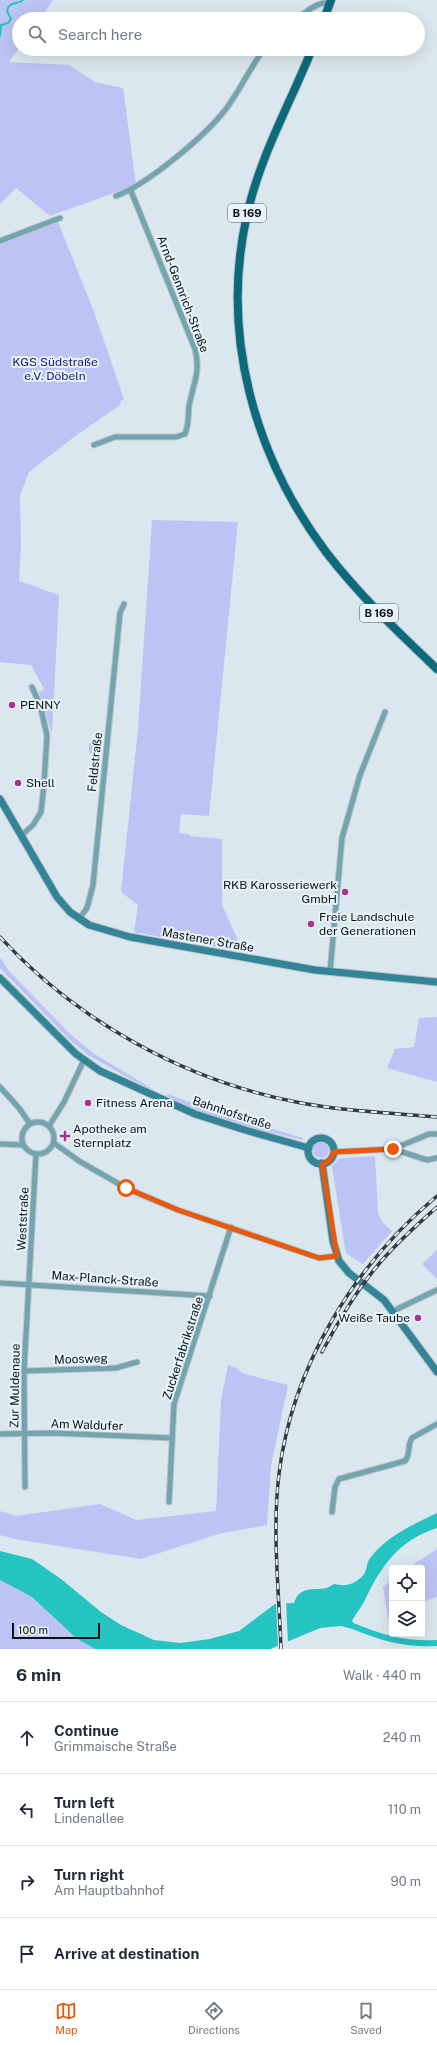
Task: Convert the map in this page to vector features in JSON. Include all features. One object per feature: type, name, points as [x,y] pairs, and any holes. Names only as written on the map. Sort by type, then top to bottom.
[{"type":"main road","points":[[327,12],[331,2]]},
{"type":"main road","name":"B 169","points":[[309,56],[265,154],[247,215],[241,245],[238,299],[240,343],[246,380],[254,412],[269,454],[292,500],[308,525],[326,552],[366,598],[403,638],[437,669]]},
{"type":"main road","name":"Mastener Straße","points":[[0,799],[57,897],[79,919],[98,929],[115,934],[330,972],[437,982]]},
{"type":"main road","name":"Bahnhofstraße","points":[[0,978],[84,1060],[115,1078],[188,1111],[249,1132],[309,1148]]},
{"type":"main road","points":[[323,1138],[331,1142],[334,1152],[329,1161],[322,1164],[317,1163],[311,1158],[309,1148],[315,1140],[323,1138]]},
{"type":"main road","points":[[322,1164],[337,1256],[342,1267],[378,1294],[393,1311],[437,1372]]},
{"type":"street","points":[[307,12],[325,2],[331,2]]},
{"type":"street","points":[[116,196],[131,191],[174,158],[219,117],[259,56]]},
{"type":"street","name":"Arnd-Gennrich-Straße","points":[[94,445],[115,437],[176,437],[185,434],[188,425],[189,406],[197,379],[198,364],[195,349],[131,191]]},
{"type":"street","points":[[0,241],[60,218]]},
{"type":"street","name":"Feldstraße","points":[[79,919],[87,908],[94,885],[120,613],[124,604]]},
{"type":"street","points":[[22,835],[33,825],[41,812],[45,772],[47,735],[40,705],[32,687]]},
{"type":"street","points":[[330,972],[342,838],[360,775],[384,712]]},
{"type":"street","points":[[49,1126],[64,1102],[84,1060]]},
{"type":"street","points":[[0,1087],[30,1124]]},
{"type":"street","points":[[30,1124],[41,1123],[49,1126],[53,1134],[54,1143],[79,1161],[126,1188],[178,1210],[319,1258],[337,1256]]},
{"type":"street","points":[[30,1124],[23,1137],[23,1145],[29,1152],[36,1154],[45,1152],[54,1143]]},
{"type":"street","points":[[334,1152],[393,1149],[430,1134],[437,1134]]},
{"type":"street","points":[[0,1144],[23,1145]]},
{"type":"street","points":[[393,1149],[427,1160],[437,1158]]},
{"type":"street","name":"Weststraße","points":[[30,1284],[36,1154]]},
{"type":"street","name":"Zuckerfabrikstraße","points":[[169,1502],[174,1404],[231,1227]]},
{"type":"street","name":"Max-Planck-Straße","points":[[0,1283],[210,1296]]},
{"type":"street","name":"Zur Muldenaue","points":[[25,1487],[24,1371],[30,1284]]},
{"type":"street","points":[[393,1311],[437,1290]]},
{"type":"street","name":"Moosweg","points":[[24,1371],[116,1368],[137,1362]]},
{"type":"street","points":[[332,1512],[335,1487],[339,1479],[405,1461],[409,1456],[410,1442],[412,1438],[437,1424]]},
{"type":"street","name":"Am Waldufer","points":[[0,1434],[52,1433],[172,1438]]},
{"type":"green space","points":[[0,0],[53,0],[45,12],[12,12],[12,56],[13,56],[9,62],[69,65],[95,82],[123,88],[136,185],[50,216],[16,188],[0,204]]},
{"type":"green space","name":"KGS Südstraße e.V. Döbeln","points":[[58,222],[93,309],[124,399],[121,401],[120,405],[74,437],[29,472],[20,495],[21,546],[19,581],[59,595],[52,734],[39,692],[44,689],[31,665],[0,662],[0,244]]},
{"type":"green space","points":[[152,520],[238,522],[209,816],[181,814],[179,833],[188,834],[190,836],[222,839],[222,905],[238,940],[239,951],[134,932],[138,905],[121,892],[138,729]]},
{"type":"green space","points":[[89,743],[100,743],[99,754],[89,753]]},
{"type":"green space","points":[[0,957],[9,971],[70,1034],[93,1053],[156,1091],[134,1081],[88,1055],[69,1039],[0,968]]},
{"type":"green space","points":[[437,1017],[437,1082],[387,1068],[395,1049],[414,1047],[419,1018]]},
{"type":"green space","points":[[168,1094],[225,1115],[303,1138],[303,1140],[234,1123],[192,1108],[167,1096]]},
{"type":"green space","points":[[318,1142],[324,1142],[329,1147],[327,1156],[324,1158],[318,1158],[313,1153],[313,1147]]},
{"type":"green space","points":[[375,1156],[378,1212],[382,1222],[392,1231],[363,1264],[347,1254],[345,1249],[332,1166],[339,1159],[343,1158]]},
{"type":"green space","points":[[437,1250],[437,1279],[422,1264]]},
{"type":"green space","points":[[228,1365],[237,1368],[242,1373],[288,1385],[271,1466],[267,1525],[218,1534],[141,1559],[14,1539],[0,1535],[0,1511],[16,1516],[100,1504],[136,1520],[216,1511],[221,1400]]},
{"type":"green space","points":[[437,1549],[437,1597],[425,1601],[425,1565],[413,1565]]},
{"type":"green space","points":[[0,1580],[32,1597],[76,1638],[95,1649],[0,1649]]},
{"type":"green space","points":[[389,1582],[388,1618],[383,1587]]},
{"type":"shaded area","points":[[437,1513],[437,1528],[424,1533],[402,1547],[385,1565],[352,1621],[354,1624],[353,1629],[341,1626],[320,1628],[270,1649],[95,1649],[76,1638],[32,1597],[0,1580],[0,1551],[32,1559],[61,1579],[101,1612],[121,1625],[154,1640],[180,1643],[210,1639],[239,1631],[275,1604],[294,1603],[303,1591],[327,1588],[334,1584],[346,1585],[355,1582],[362,1577],[366,1571],[369,1560],[385,1543],[401,1531]]},
{"type":"pier","points":[[286,1601],[288,1643],[278,1648],[276,1602]]},
{"type":"waterway","points":[[0,36],[1,25],[8,23],[11,19],[7,11],[8,8],[11,4],[23,0]]},
{"type":"waterway","points":[[348,1624],[370,1633],[391,1639],[413,1643],[437,1643]]},
{"type":"railway","points":[[0,937],[30,967],[63,995],[98,1020],[135,1043],[173,1062],[213,1079],[254,1092],[313,1105],[331,1108],[437,1117]]},
{"type":"railway","points":[[281,1649],[276,1539],[277,1496],[286,1434],[298,1395],[313,1357],[332,1321],[354,1286],[379,1254],[407,1223],[437,1196]]},
{"type":"railway","points":[[322,1352],[334,1329],[362,1285],[399,1242],[437,1207]]},
{"type":"place","name":"PENNY","points":[[12,705]]},
{"type":"place","name":"Shell","points":[[18,783]]},
{"type":"place","name":"RKB Karosseriewerk GmbH","points":[[345,892]]},
{"type":"place","name":"Freie Landschule der Generationen","points":[[311,924]]},
{"type":"place","name":"Fitness Arena","points":[[88,1103]]},
{"type":"place","name":"Apotheke am Sternplatz","points":[[65,1136]]},
{"type":"place","name":"Weiße Taube","points":[[418,1318]]},
{"type":"route","points":[[126,1188],[178,1210],[277,1242],[319,1258],[330,1258],[337,1256],[322,1164],[329,1161],[334,1152],[393,1149]]}]
